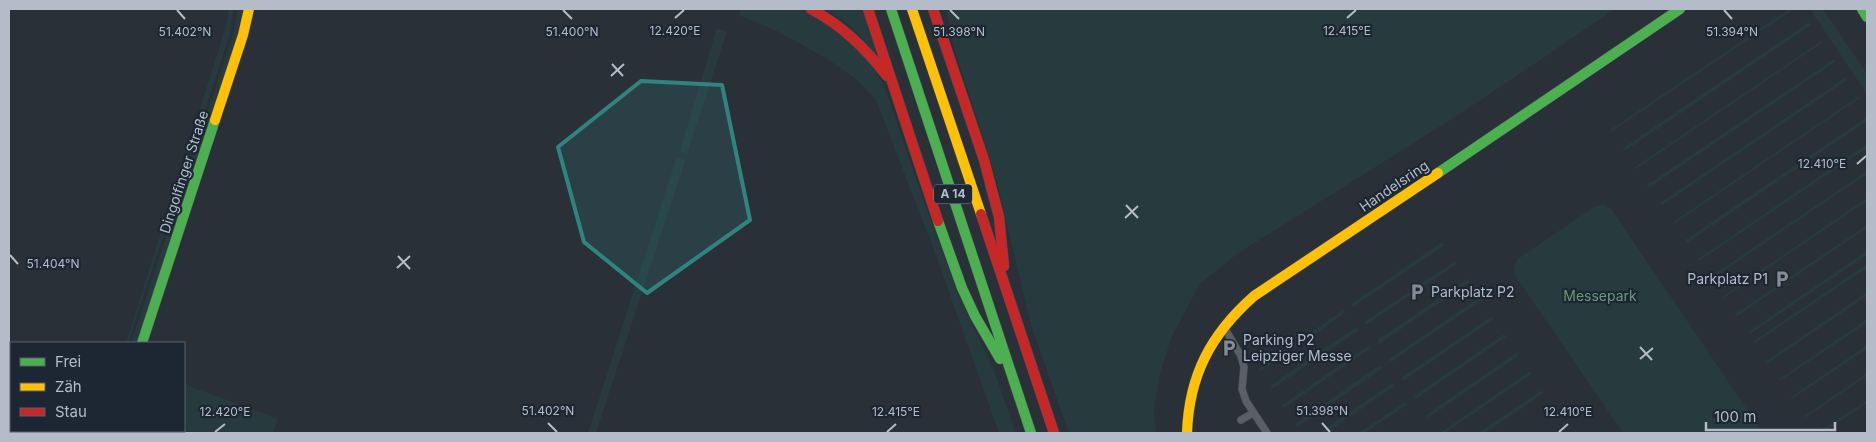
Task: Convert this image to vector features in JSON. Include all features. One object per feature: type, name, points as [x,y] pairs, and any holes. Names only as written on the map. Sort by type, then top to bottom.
[{"type":"main road","name":"Dingolfinger Straße","points":[[142,342],[243,35],[249,9]]},
{"type":"main road","points":[[811,9],[834,20],[864,46],[893,83]]},
{"type":"main road","points":[[868,9],[962,288],[1013,380]]},
{"type":"main road","name":"A 14","points":[[891,9],[1031,433]]},
{"type":"main road","name":"A 14","points":[[912,9],[1054,433]]},
{"type":"main road","points":[[933,9],[984,160],[996,208],[1006,289]]},
{"type":"main road","points":[[940,9],[940,26]]},
{"type":"main road","name":"Handelsring","points":[[1187,433],[1186,418],[1196,375],[1209,348],[1237,310],[1254,296],[1680,9]]},
{"type":"main road","points":[[1862,9],[1867,17]]},
{"type":"street","points":[[1224,327],[1241,356],[1244,367],[1242,389],[1253,413],[1266,433]]},
{"type":"street","points":[[1241,420],[1253,413]]},
{"type":"highlighted area","points":[[641,81],[722,85],[750,220],[647,293],[584,242],[558,147]]},
{"type":"green space","points":[[229,9],[234,9],[229,37],[128,342],[126,342],[226,26]]},
{"type":"green space","points":[[238,9],[244,9],[240,31],[137,342],[131,342],[232,38]]},
{"type":"green space","points":[[740,9],[804,9],[846,35],[873,66],[885,88],[959,296],[994,371],[1016,433],[999,433],[934,250],[876,100],[856,79],[826,58],[779,32],[739,15]]},
{"type":"green space","points":[[825,9],[862,9],[878,56],[848,24]]},
{"type":"green space","points":[[946,9],[1615,9],[1466,110],[1237,254],[1200,284],[1172,336],[1159,377],[1154,413],[1156,433],[1069,433],[1031,325],[995,175],[954,48]]},
{"type":"green space","points":[[1789,9],[1794,9],[1611,132],[1610,130]]},
{"type":"green space","points":[[1810,9],[1823,9],[1867,74],[1867,94]]},
{"type":"green space","points":[[1809,22],[1811,25],[1625,151],[1623,148]]},
{"type":"green space","points":[[717,28],[727,32],[687,154],[680,151]]},
{"type":"green space","points":[[1821,41],[1822,43],[1636,169],[1635,167]]},
{"type":"green space","points":[[1834,59],[1835,62],[1649,188],[1647,185]]},
{"type":"green space","points":[[1846,77],[1847,80],[1661,206],[1660,203]]},
{"type":"green space","points":[[1859,96],[1860,98],[1674,224],[1673,222]]},
{"type":"green space","points":[[1867,117],[1867,121],[1687,243],[1685,240]]},
{"type":"green space","points":[[1867,144],[1867,148],[1699,261],[1698,259]]},
{"type":"green space","points":[[677,156],[685,161],[596,433],[588,433]]},
{"type":"green space","points":[[1867,171],[1867,174],[1712,279],[1710,277]]},
{"type":"green space","points":[[1867,198],[1867,201],[1724,298],[1723,296]]},
{"type":"green space","name":"Messepark","points":[[1605,205],[1612,210],[1763,433],[1623,433],[1517,278],[1514,270],[1519,258],[1594,207]]},
{"type":"green space","points":[[1867,225],[1867,228],[1737,316],[1735,314]]},
{"type":"green space","points":[[1442,242],[1444,246],[1353,307],[1351,304]]},
{"type":"green space","points":[[1867,251],[1867,255],[1750,334],[1748,332]]},
{"type":"green space","points":[[1455,261],[1457,264],[1366,325],[1364,322]]},
{"type":"green space","points":[[1867,264],[1867,268],[1755,343],[1754,341]]},
{"type":"green space","points":[[1468,279],[1470,282],[1379,344],[1377,340]]},
{"type":"green space","points":[[1867,292],[1867,296],[1768,363],[1766,361]]},
{"type":"green space","points":[[1480,297],[1482,300],[1391,362],[1389,359]]},
{"type":"green space","points":[[1343,310],[1345,313],[1260,372],[1258,369]]},
{"type":"green space","points":[[1492,316],[1494,319],[1403,381],[1401,378]]},
{"type":"green space","points":[[1867,319],[1867,323],[1780,381],[1779,379]]},
{"type":"green space","points":[[1356,327],[1358,331],[1272,389],[1270,386]]},
{"type":"green space","points":[[1504,334],[1506,337],[1416,399],[1414,396]]},
{"type":"green space","points":[[1867,345],[1867,349],[1792,399],[1791,397]]},
{"type":"green space","points":[[1368,346],[1370,349],[1284,408],[1282,405]]},
{"type":"green space","points":[[1516,353],[1518,356],[1428,418],[1426,415]]},
{"type":"green space","points":[[1380,365],[1383,368],[1297,427],[1295,424]]},
{"type":"green space","points":[[1530,371],[1532,374],[1445,433],[1440,433]]},
{"type":"green space","points":[[1867,373],[1867,376],[1805,418],[1804,416]]},
{"type":"green space","points":[[1392,383],[1395,386],[1326,433],[1319,433]]},
{"type":"green space","points":[[185,384],[278,419],[273,433],[141,433],[185,432]]},
{"type":"green space","points":[[1542,390],[1544,393],[1485,433],[1478,433]]},
{"type":"green space","points":[[1867,400],[1867,403],[1823,433],[1817,433]]},
{"type":"green space","points":[[1405,402],[1407,405],[1365,433],[1359,433]]},
{"type":"traffic: fast","points":[[891,9],[1031,433]]},
{"type":"traffic: fast","points":[[1438,173],[1680,9]]},
{"type":"traffic: fast","points":[[1862,9],[1867,17]]},
{"type":"traffic: fast","points":[[142,342],[215,120]]},
{"type":"traffic: fast","points":[[938,221],[962,288],[975,316],[1000,359]]},
{"type":"traffic: slow","points":[[215,120],[243,35],[249,9]]},
{"type":"traffic: slow","points":[[912,9],[981,214]]},
{"type":"traffic: slow","points":[[1187,433],[1192,392],[1205,357],[1214,341],[1239,310],[1254,296],[1438,173]]},
{"type":"traffic: jam","points":[[811,9],[853,38],[887,76]]},
{"type":"traffic: jam","points":[[868,9],[938,221]]},
{"type":"traffic: jam","points":[[933,9],[984,160],[999,217],[1004,266]]},
{"type":"traffic: jam","points":[[981,214],[1054,433]]},
{"type":"place","name":"Parkplatz P1","points":[[1782,279]]},
{"type":"place","name":"Parkplatz P2","points":[[1417,292]]},
{"type":"place","name":"Parking P2 Leipziger Messe","points":[[1229,348]]}]
